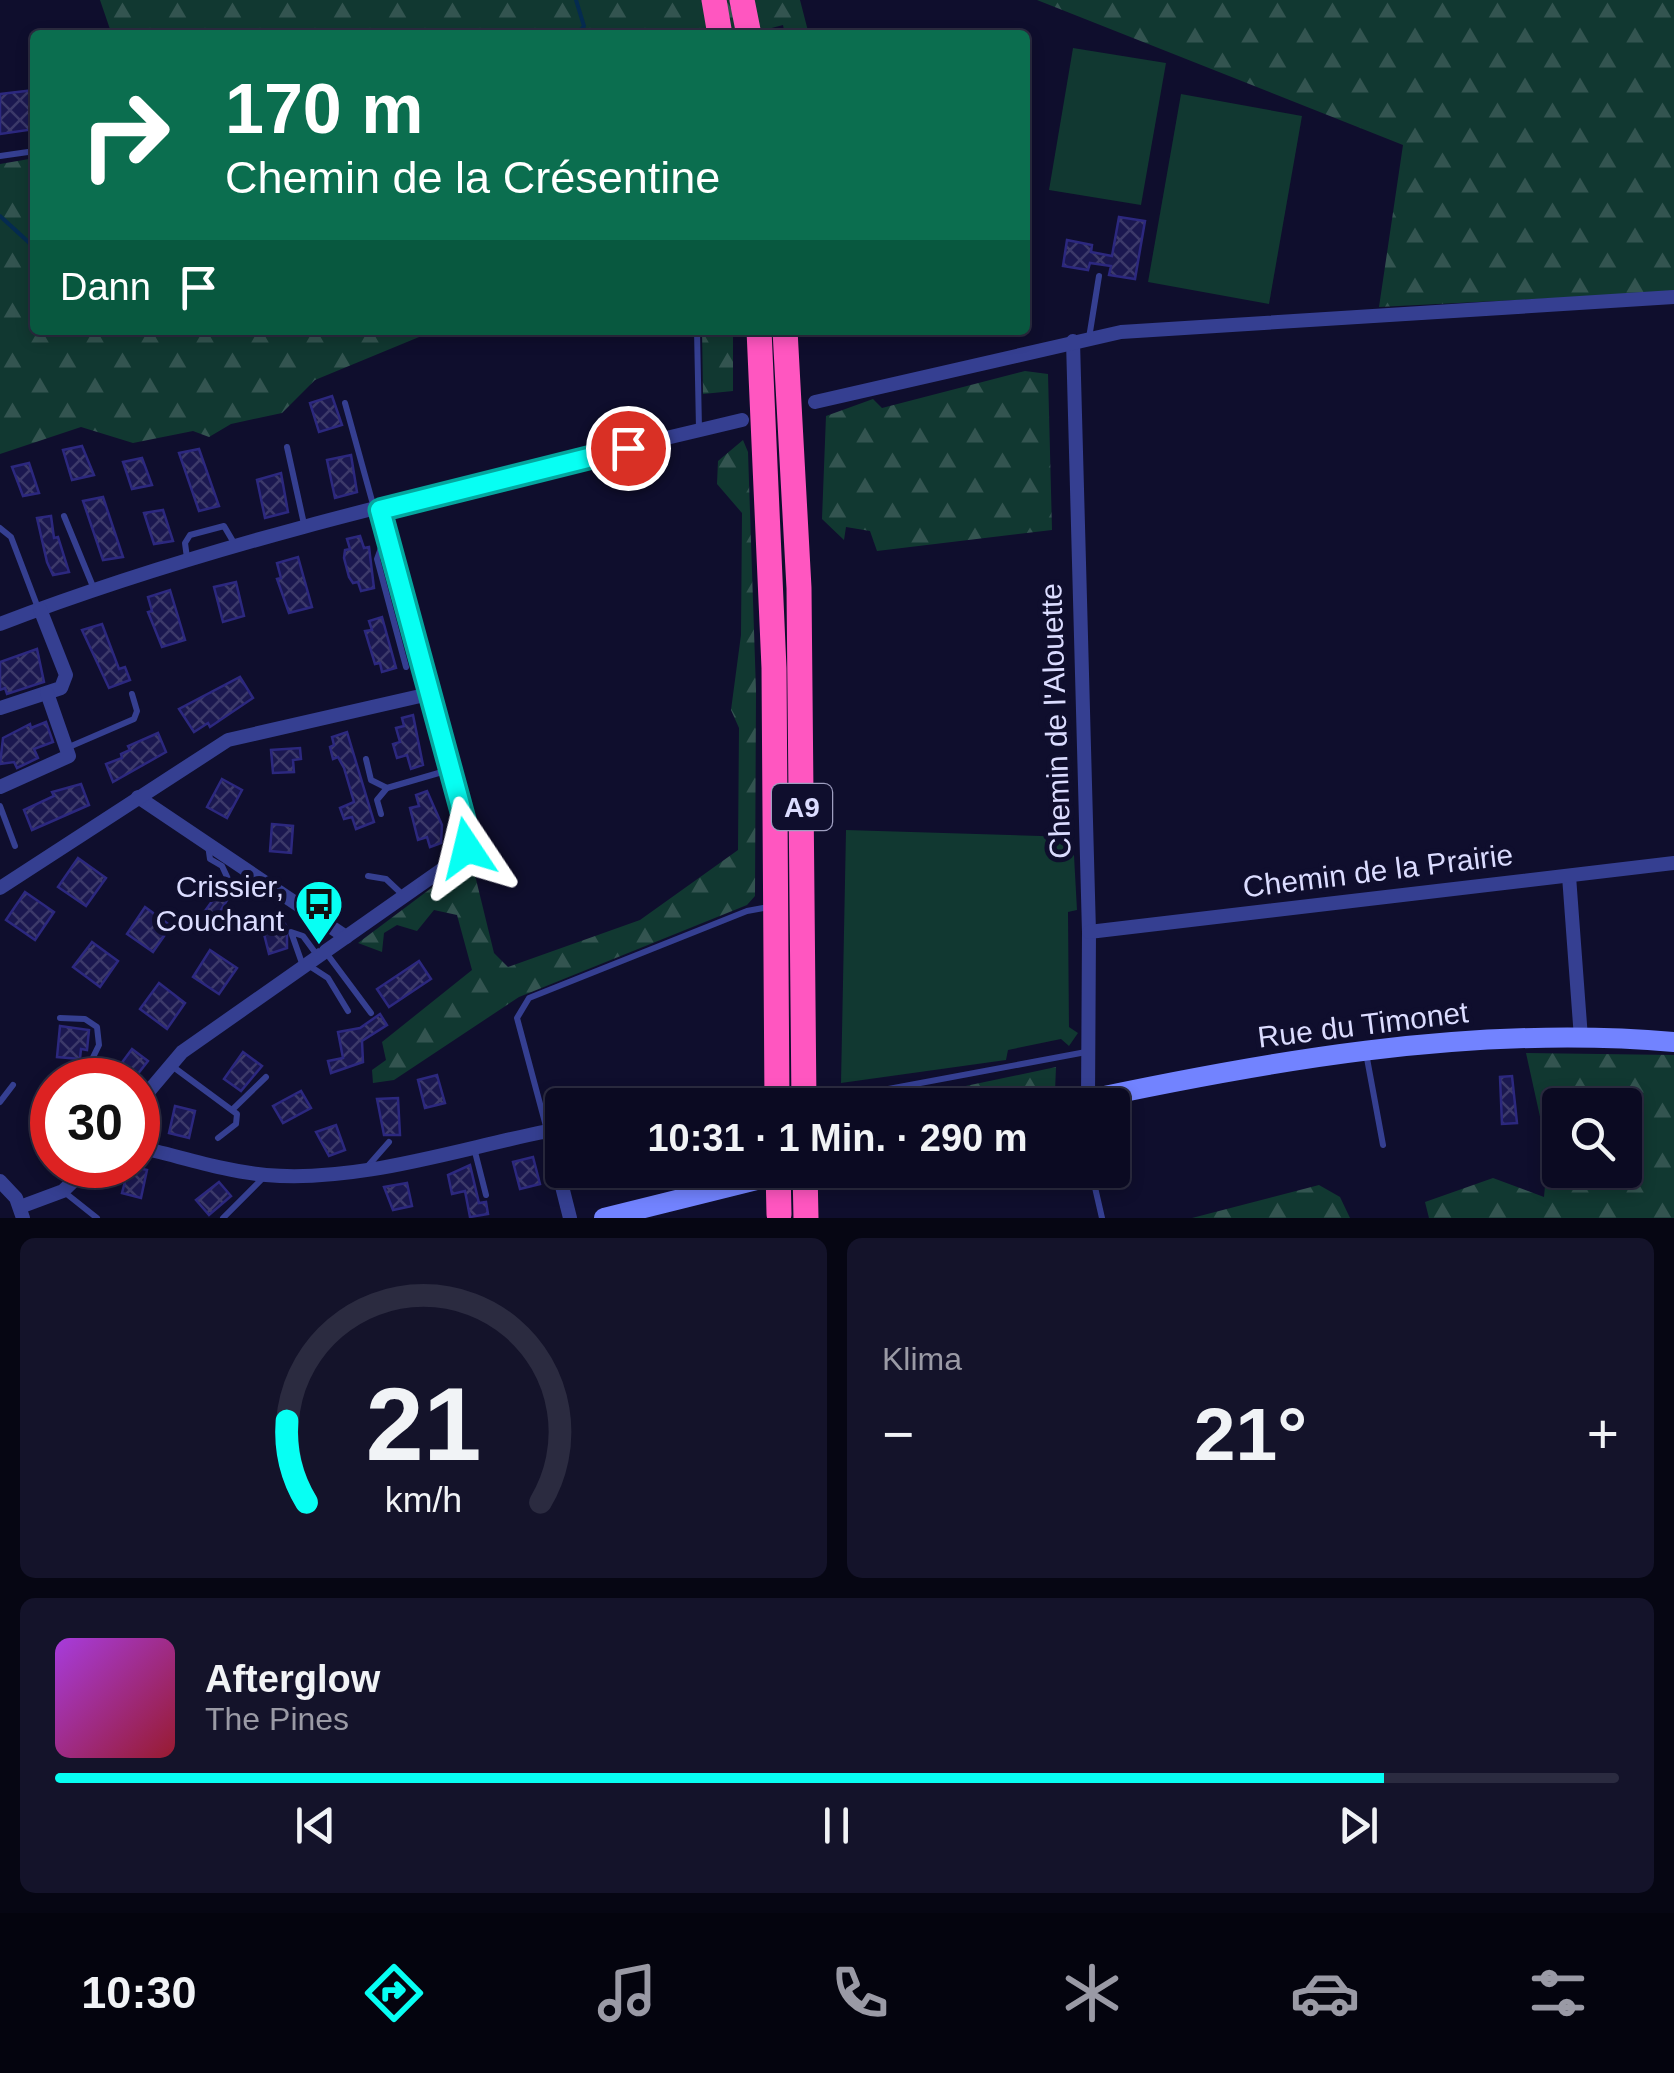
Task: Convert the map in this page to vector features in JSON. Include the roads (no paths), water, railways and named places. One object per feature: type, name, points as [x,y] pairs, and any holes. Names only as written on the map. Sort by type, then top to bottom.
[{"type":"highway","points":[[714,0],[719,30]]},
{"type":"highway","name":"A9","points":[[759,335],[772,590],[777,1088]]},
{"type":"highway","name":"A9","points":[[785,335],[800,628],[804,1088]]},
{"type":"highway","points":[[778,1188],[779,1216]]},
{"type":"main road","name":"Rue du Timonet","points":[[1130,1093],[1366,1052],[1492,1040],[1674,1042]]},
{"type":"main road","points":[[604,1218],[725,1188]]},
{"type":"street","points":[[815,402],[1081,339],[1309,317],[1674,297]]},
{"type":"street","name":"Chemin de l'Alouette","points":[[1079,1088],[1087,1052],[1089,932],[1081,339]]},
{"type":"street","points":[[0,624],[94,589],[234,545],[742,420]]},
{"type":"street","points":[[160,1075],[168,1064],[467,848],[468,834],[377,510]]},
{"type":"street","points":[[0,708],[61,688],[66,675],[40,609]]},
{"type":"street","points":[[0,787],[68,756],[68,746],[47,693]]},
{"type":"street","points":[[0,888],[228,740],[429,694]]},
{"type":"street","points":[[138,796],[346,937]]},
{"type":"street","name":"Chemin de la Prairie","points":[[1089,932],[1674,863]]},
{"type":"street","points":[[1569,876],[1581,1038]]},
{"type":"street","points":[[160,1152],[266,1174],[366,1169],[545,1132]]},
{"type":"street","points":[[0,1181],[22,1212],[66,1188]]},
{"type":"street","points":[[562,1188],[570,1218]]},
{"type":"lane","points":[[0,156],[30,152]]},
{"type":"lane","points":[[1081,339],[1100,276]]},
{"type":"lane","points":[[697,335],[700,430]]},
{"type":"lane","points":[[345,403],[377,510]]},
{"type":"lane","points":[[287,448],[305,526]]},
{"type":"lane","points":[[64,516],[94,589]]},
{"type":"lane","points":[[0,528],[11,537],[40,609]]},
{"type":"lane","points":[[389,544],[381,548],[377,559],[406,667]]},
{"type":"lane","points":[[68,746],[134,719],[138,711],[132,694]]},
{"type":"lane","points":[[366,759],[371,780],[387,788]]},
{"type":"lane","points":[[381,814],[377,800],[387,788],[450,770]]},
{"type":"lane","points":[[0,806],[15,846]]},
{"type":"lane","points":[[208,843],[210,859],[222,866],[229,881]]},
{"type":"lane","points":[[368,876],[386,879],[404,896]]},
{"type":"lane","points":[[545,1120],[517,1018],[520,1006],[529,998],[747,911],[776,906]]},
{"type":"lane","points":[[313,960],[348,1011]]},
{"type":"lane","points":[[313,960],[371,1013]]},
{"type":"lane","points":[[60,1018],[90,1021],[100,1038],[91,1058]]},
{"type":"lane","points":[[895,1088],[1087,1052]]},
{"type":"lane","points":[[1366,1052],[1384,1145]]},
{"type":"lane","points":[[168,1064],[232,1110],[236,1124],[218,1138]]},
{"type":"lane","points":[[232,1110],[266,1077]]},
{"type":"lane","points":[[0,1102],[13,1086]]},
{"type":"lane","points":[[366,1169],[389,1142]]},
{"type":"lane","points":[[473,1146],[486,1195]]},
{"type":"lane","points":[[223,1218],[266,1174]]},
{"type":"lane","points":[[1094,1188],[1102,1218]]},
{"type":"lane","points":[[63,1191],[96,1218]]},
{"type":"waterway","points":[[576,0],[584,26],[581,30]]},
{"type":"waterway","points":[[0,216],[30,243]]},
{"type":"place","name":"Crissier, Couchant","points":[[319,946]]}]
